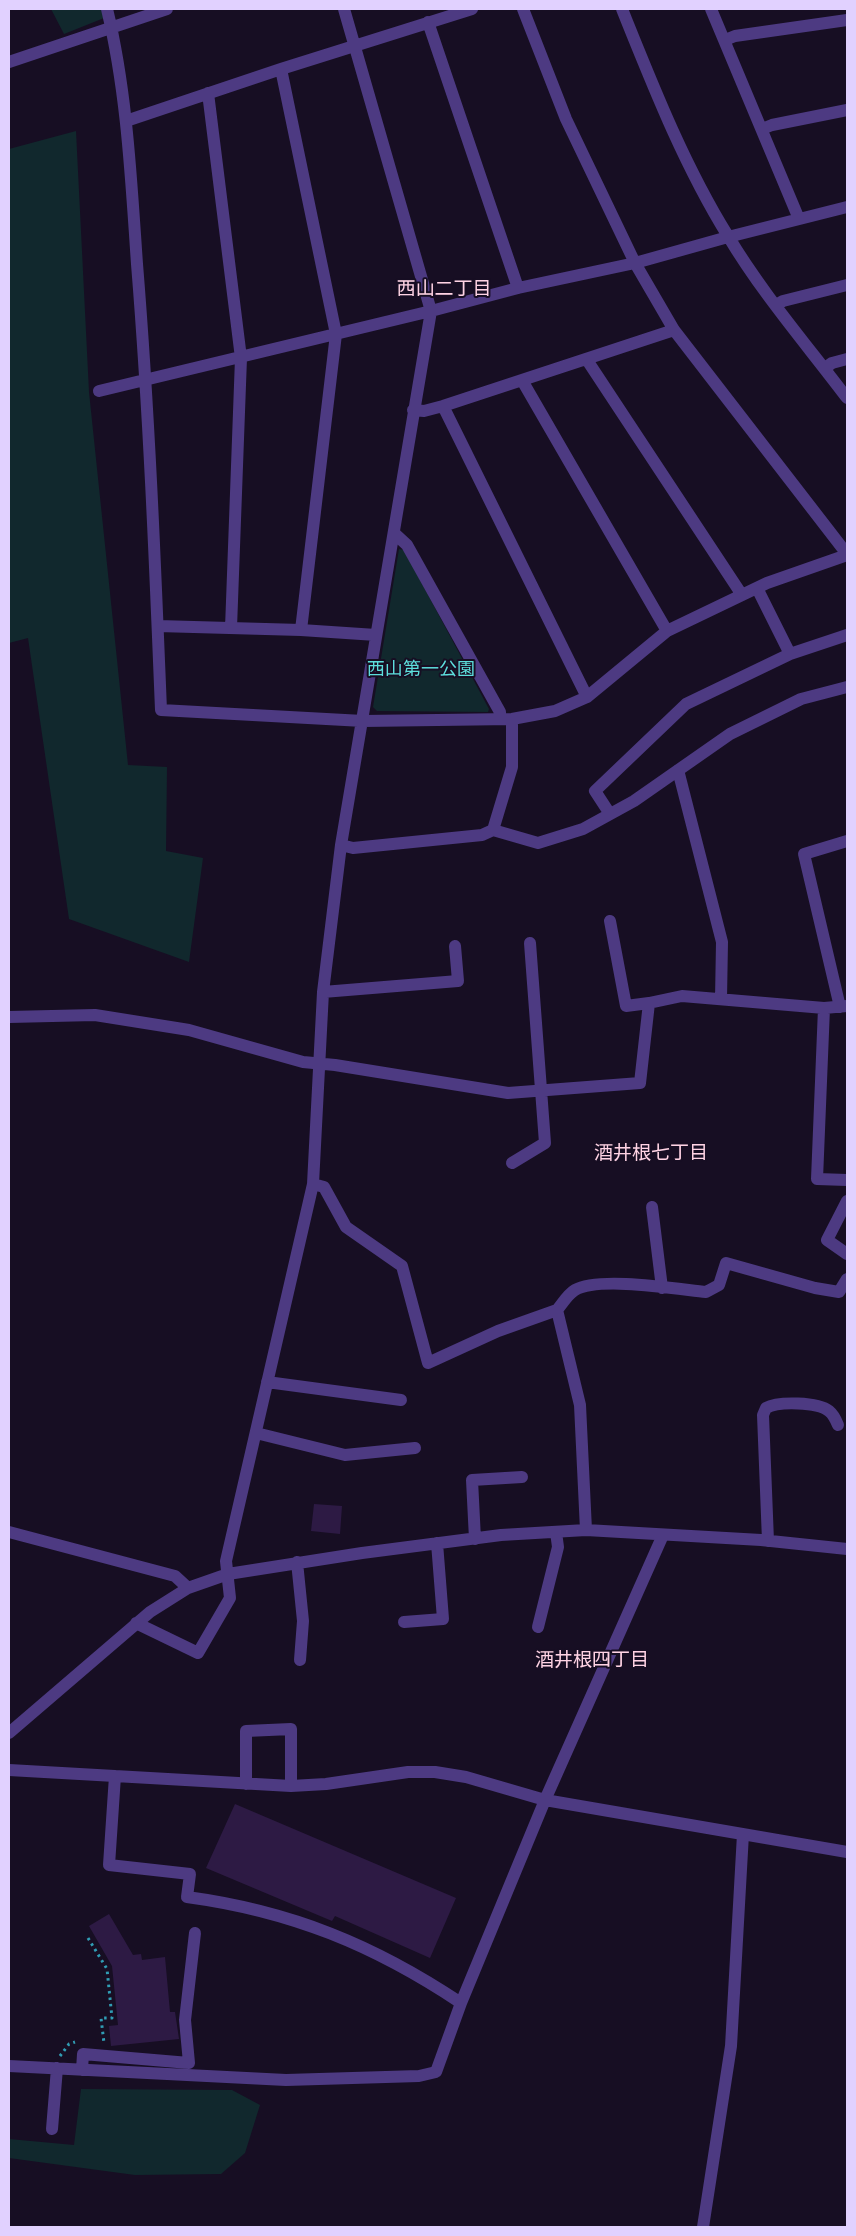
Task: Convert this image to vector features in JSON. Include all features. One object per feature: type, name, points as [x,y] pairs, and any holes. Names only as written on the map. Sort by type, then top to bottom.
[{"type":"street","points":[[107,9],[112,26],[126,121],[146,381],[161,710],[362,720],[506,719],[555,711],[587,697],[667,632],[757,588],[847,555],[674,330],[635,263],[566,119],[523,9]]},
{"type":"street","points":[[9,62],[167,9]]},
{"type":"street","points":[[136,1623],[198,1653],[230,1598],[226,1561],[313,1184],[322,992],[341,845],[431,311],[344,9]]},
{"type":"street","points":[[126,121],[281,69],[472,9]]},
{"type":"street","points":[[622,9],[652,85],[680,146],[728,237],[776,305],[847,398]]},
{"type":"street","points":[[712,9],[800,219]]},
{"type":"street","points":[[725,40],[735,36],[847,20]]},
{"type":"street","points":[[428,22],[518,288]]},
{"type":"street","points":[[281,69],[336,334],[301,630]]},
{"type":"street","points":[[208,94],[241,358],[231,628]]},
{"type":"street","points":[[762,129],[772,125],[847,110]]},
{"type":"street","points":[[98,392],[518,288],[635,263],[847,207]]},
{"type":"street","points":[[776,305],[783,301],[847,285]]},
{"type":"street","points":[[413,410],[424,411],[523,382],[674,330]]},
{"type":"street","points":[[825,368],[832,363],[847,359]]},
{"type":"street","points":[[587,360],[742,595]]},
{"type":"street","points":[[523,382],[667,632]]},
{"type":"street","points":[[443,406],[587,697]]},
{"type":"street","points":[[394,533],[407,545],[500,712],[506,719],[512,768],[493,830]]},
{"type":"street","points":[[757,588],[790,654]]},
{"type":"street","points":[[158,626],[301,630],[376,635]]},
{"type":"street","points":[[610,814],[595,791],[686,704],[790,654],[847,635]]},
{"type":"street","points":[[341,845],[353,848],[482,835],[493,830],[538,843],[583,829],[634,801],[730,734],[801,699],[847,687]]},
{"type":"street","points":[[678,770],[722,942],[722,1000]]},
{"type":"street","points":[[610,921],[626,1006],[682,996],[824,1008],[844,1007],[804,854],[847,841]]},
{"type":"street","points":[[512,1163],[545,1143],[530,943]]},
{"type":"street","points":[[322,992],[458,981],[455,946]]},
{"type":"street","points":[[9,1017],[95,1015],[188,1030],[304,1062],[508,1093],[640,1083],[649,1003]]},
{"type":"street","points":[[824,1008],[817,1179],[847,1180]]},
{"type":"street","points":[[313,1184],[324,1186],[346,1226],[402,1266],[428,1363],[498,1331],[557,1310],[575,1290],[592,1285],[609,1284],[706,1292],[719,1285],[726,1263],[815,1288],[839,1292],[847,1279]]},
{"type":"street","points":[[847,1201],[827,1240],[847,1254]]},
{"type":"street","points":[[652,1206],[662,1288]]},
{"type":"street","points":[[557,1310],[580,1405],[586,1530]]},
{"type":"street","points":[[267,1382],[401,1400]]},
{"type":"street","points":[[768,1541],[763,1415],[766,1408],[778,1403],[817,1406],[832,1413],[838,1425]]},
{"type":"street","points":[[256,1433],[345,1455],[415,1448]]},
{"type":"street","points":[[475,1539],[472,1480],[522,1477]]},
{"type":"street","points":[[9,1733],[136,1623],[172,1596],[188,1588],[228,1574],[297,1562],[437,1543],[586,1530],[768,1541],[847,1549]]},
{"type":"street","points":[[9,1532],[175,1576],[188,1588]]},
{"type":"street","points":[[538,1627],[558,1547],[556,1532]]},
{"type":"street","points":[[9,2066],[82,2070],[189,2069],[286,2080],[419,2076],[436,2072],[460,2003],[545,1800],[663,1536]]},
{"type":"street","points":[[404,1622],[443,1619],[437,1543]]},
{"type":"street","points":[[297,1562],[303,1621],[300,1660]]},
{"type":"street","points":[[246,1784],[246,1731],[291,1729],[291,1786]]},
{"type":"street","points":[[9,1770],[291,1786],[326,1784],[408,1772],[435,1772],[466,1777],[545,1800],[847,1852]]},
{"type":"street","points":[[115,1776],[109,1865],[190,1874],[187,1897],[262,1910],[325,1930],[386,1957],[420,1975],[460,2003]]},
{"type":"street","points":[[702,2227],[731,2046],[743,1834]]},
{"type":"street","points":[[189,2069],[185,2020],[195,1933]]},
{"type":"street","points":[[52,2130],[58,2068]]},
{"type":"path","points":[[88,1938],[107,1969],[112,2018],[101,2018],[104,2049]]},
{"type":"green space","points":[[51,9],[102,9],[104,18],[64,34]]},
{"type":"green space","points":[[76,131],[89,392],[128,765],[167,767],[166,851],[203,858],[189,962],[69,919],[28,638],[9,643],[9,149]]},
{"type":"green space","name":"西山第一公園","points":[[399,549],[404,550],[489,709],[488,712],[377,711],[373,707]]},
{"type":"green space","points":[[81,2089],[232,2090],[260,2105],[245,2153],[221,2174],[135,2175],[9,2158],[9,2139],[74,2145]]},
{"type":"building","points":[[314,1504],[342,1506],[340,1534],[311,1531]]},
{"type":"building","points":[[235,1804],[456,1898],[430,1958],[335,1916],[332,1921],[206,1868]]},
{"type":"building","points":[[109,1914],[133,1955],[141,1954],[142,1960],[165,1957],[170,2012],[175,2012],[179,2039],[111,2046],[109,2026],[118,2025],[112,1966],[89,1926]]},
{"type":"district","name":"西山二丁目","points":[[444,290]]},
{"type":"district","name":"酒井根七丁目","points":[[651,1154]]},
{"type":"district","name":"酒井根四丁目","points":[[592,1661]]}]
